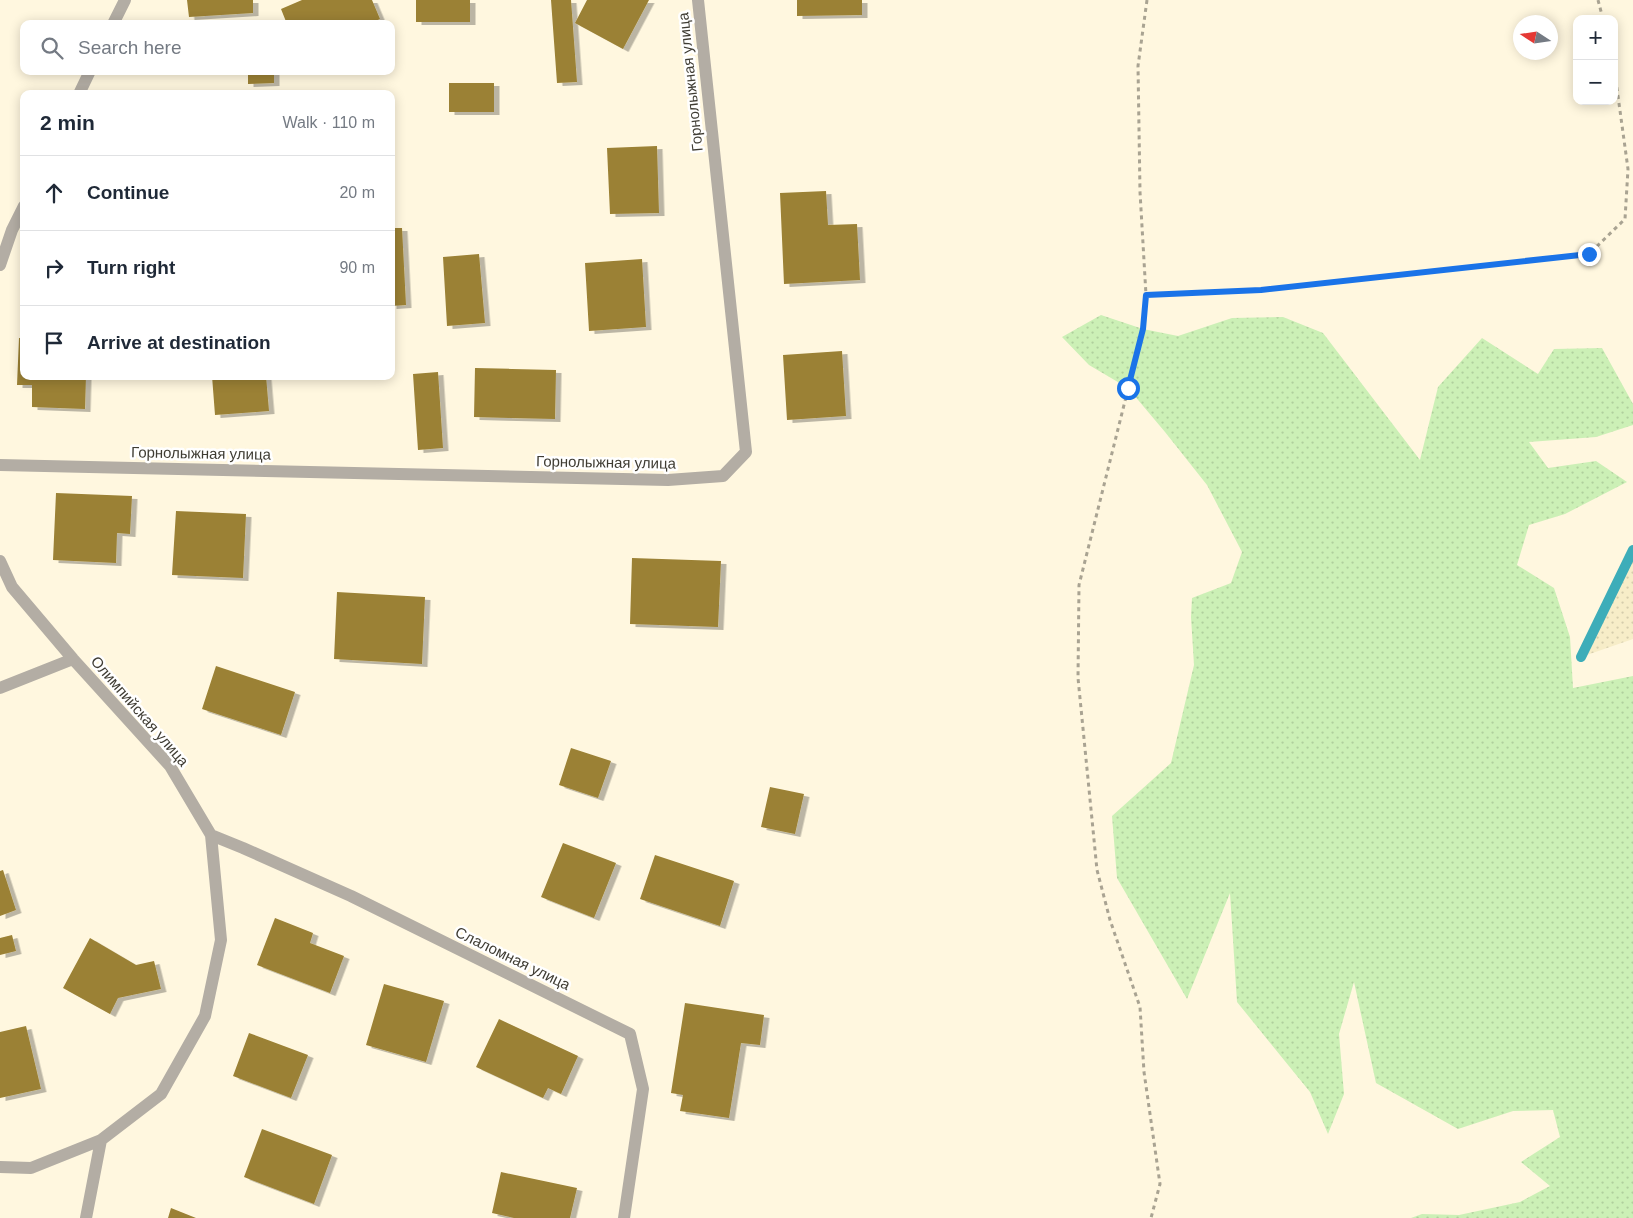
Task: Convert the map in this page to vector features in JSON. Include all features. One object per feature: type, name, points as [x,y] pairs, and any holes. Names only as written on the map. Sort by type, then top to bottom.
[{"type":"street","points":[[115,20],[125,0]]},
{"type":"street","name":"Горнолыжная улица","points":[[0,465],[668,480],[723,476],[746,452],[698,0]]},
{"type":"street","points":[[81,90],[88,75]]},
{"type":"street","points":[[0,265],[6,230],[20,211]]},
{"type":"street","name":"Олимпийская улица","points":[[0,561],[12,587],[73,659],[170,766],[211,835],[221,940],[205,1016],[161,1094],[101,1140],[31,1168],[0,1166]]},
{"type":"street","points":[[0,688],[73,659]]},
{"type":"street","name":"Слаломная улица","points":[[211,835],[351,896],[630,1034],[643,1089],[624,1218]]},
{"type":"street","points":[[86,1218],[101,1140]]},
{"type":"path","points":[[1148,0],[1138,66],[1140,192],[1146,295],[1143,329],[1079,585],[1078,678],[1097,870],[1110,920],[1140,1007],[1144,1072],[1160,1184],[1151,1218]]},
{"type":"path","points":[[1598,0],[1602,15]]},
{"type":"path","points":[[1146,295],[1261,290],[1589,254],[1625,219],[1628,169],[1618,96]]},
{"type":"green space","points":[[1101,315],[1143,329],[1178,336],[1232,318],[1283,317],[1323,333],[1420,460],[1438,387],[1482,338],[1538,374],[1554,349],[1602,348],[1633,404],[1633,425],[1596,437],[1529,442],[1548,468],[1596,461],[1627,482],[1565,514],[1529,525],[1517,565],[1554,588],[1570,637],[1573,688],[1633,676],[1633,1218],[1411,1218],[1422,1214],[1459,1215],[1520,1202],[1550,1186],[1521,1162],[1560,1137],[1553,1110],[1513,1111],[1458,1129],[1376,1083],[1354,982],[1339,1034],[1344,1094],[1328,1134],[1310,1092],[1237,1002],[1230,893],[1187,999],[1117,878],[1112,816],[1171,763],[1194,665],[1191,617],[1192,598],[1231,583],[1242,552],[1207,485],[1165,432],[1128,388],[1089,365],[1062,337]]},
{"type":"sand","points":[[1633,550],[1633,639],[1581,657]]},
{"type":"building","points":[[187,0],[253,0],[253,13],[189,17]]},
{"type":"building","points":[[302,0],[372,0],[380,19],[285,20],[281,9]]},
{"type":"building","points":[[416,0],[470,0],[470,22],[416,22]]},
{"type":"building","points":[[551,0],[571,0],[577,82],[557,83]]},
{"type":"building","points":[[587,0],[649,0],[623,49],[575,23]]},
{"type":"building","points":[[797,0],[862,0],[862,15],[797,16]]},
{"type":"building","points":[[248,75],[274,75],[274,83],[248,84]]},
{"type":"building","points":[[449,83],[494,83],[494,112],[449,112]]},
{"type":"building","points":[[657,146],[659,213],[610,214],[607,148]]},
{"type":"building","points":[[826,191],[828,225],[857,224],[860,280],[784,284],[780,193]]},
{"type":"building","points":[[395,228],[402,228],[406,305],[395,306]]},
{"type":"building","points":[[479,254],[485,323],[447,326],[443,257]]},
{"type":"building","points":[[642,259],[646,327],[589,331],[585,263]]},
{"type":"building","points":[[20,338],[20,380],[86,380],[85,409],[32,407],[32,385],[17,385]]},
{"type":"building","points":[[842,351],[846,416],[787,420],[783,355]]},
{"type":"building","points":[[475,368],[556,370],[555,419],[474,417]]},
{"type":"building","points":[[438,372],[443,448],[418,450],[413,374]]},
{"type":"building","points":[[212,380],[266,380],[269,411],[215,415]]},
{"type":"building","points":[[56,493],[132,496],[130,534],[117,533],[116,563],[53,560]]},
{"type":"building","points":[[176,511],[246,514],[243,578],[172,575]]},
{"type":"building","points":[[632,558],[721,561],[718,627],[630,624]]},
{"type":"building","points":[[337,592],[425,597],[422,664],[334,659]]},
{"type":"building","points":[[216,666],[295,692],[281,735],[202,709]]},
{"type":"building","points":[[571,748],[611,761],[598,798],[559,785]]},
{"type":"building","points":[[770,787],[804,794],[795,834],[761,827]]},
{"type":"building","points":[[563,843],[616,863],[594,918],[541,897]]},
{"type":"building","points":[[655,855],[734,881],[720,926],[640,899]]},
{"type":"building","points":[[3,870],[16,910],[0,916],[0,871]]},
{"type":"building","points":[[275,918],[313,933],[310,943],[344,956],[330,993],[257,965]]},
{"type":"building","points":[[12,935],[16,951],[0,955],[0,938]]},
{"type":"building","points":[[90,938],[136,965],[154,961],[161,989],[118,998],[110,1014],[63,988]]},
{"type":"building","points":[[384,984],[444,1001],[426,1062],[366,1045]]},
{"type":"building","points":[[685,1003],[764,1015],[760,1045],[741,1043],[729,1118],[680,1111],[683,1095],[671,1093]]},
{"type":"building","points":[[499,1019],[578,1056],[561,1094],[548,1088],[543,1098],[476,1067]]},
{"type":"building","points":[[26,1026],[41,1089],[0,1098],[0,1032]]},
{"type":"building","points":[[249,1033],[308,1055],[291,1098],[233,1076]]},
{"type":"building","points":[[262,1129],[332,1155],[314,1204],[244,1177]]},
{"type":"building","points":[[501,1172],[577,1188],[570,1218],[514,1218],[492,1213]]},
{"type":"building","points":[[171,1208],[196,1218],[168,1218]]},
{"type":"waterway","points":[[1581,657],[1633,550]]},
{"type":"route","points":[[1128,388],[1143,329],[1146,295],[1261,290],[1589,254]]}]
